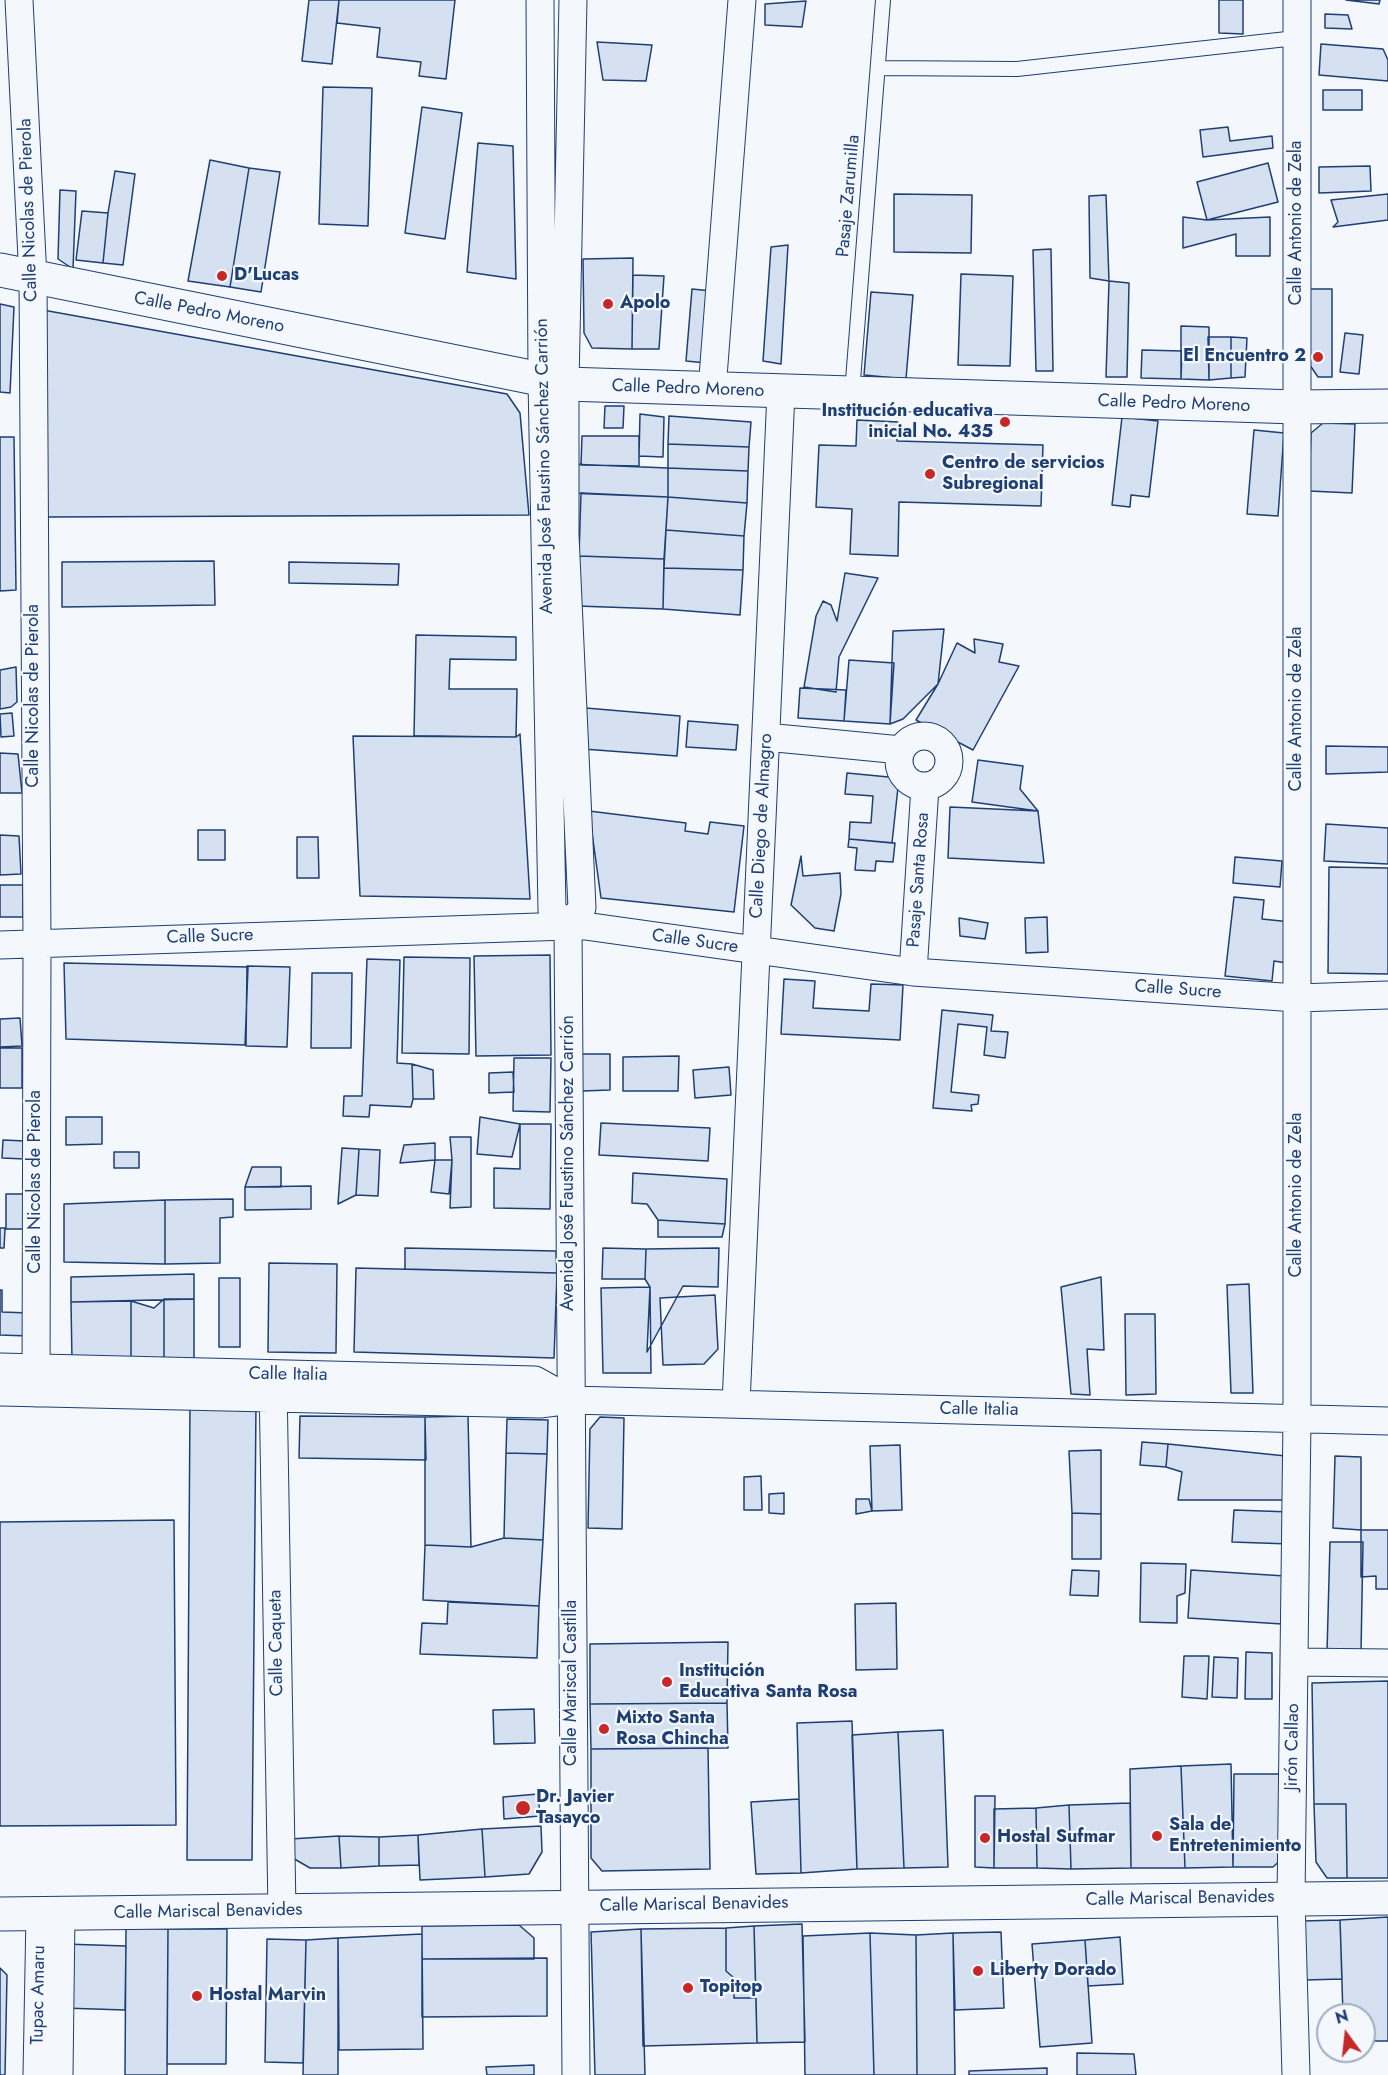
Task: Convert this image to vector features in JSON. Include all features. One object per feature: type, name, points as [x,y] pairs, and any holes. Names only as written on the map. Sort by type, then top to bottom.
[{"type":"main road","name":"Calle Pedro Moreno","points":[[0,270],[554,382],[851,395],[1297,407],[1388,406]]},
{"type":"main road","name":"Calle Mariscal Benavides","points":[[0,1914],[1388,1898]]},
{"type":"street","name":"Calle Nicolas de Pierola","points":[[19,0],[33,278],[37,944],[36,1381]]},
{"type":"street","name":"Avenida José Faustino Sánchez Carrión","points":[[540,0],[554,382],[565,534],[582,908],[568,926],[571,1400]]},
{"type":"street","name":"Avenida José Faustino Sánchez Carrión","points":[[554,382],[573,0]]},
{"type":"street","points":[[712,390],[742,0]]},
{"type":"street","name":"Calle Antonio de Zela","points":[[1297,0],[1297,1419]]},
{"type":"street","name":"Calle Diego de Almagro","points":[[736,1404],[781,392]]},
{"type":"street","points":[[920,736],[932,736],[942,743],[949,753],[950,764],[946,776],[926,787],[906,780],[900,771],[899,760],[901,750],[909,741],[920,736]]},
{"type":"street","points":[[766,737],[901,750]]},
{"type":"street","name":"Pasaje Santa Rosa","points":[[913,972],[926,787]]},
{"type":"street","name":"Calle Sucre","points":[[0,945],[585,926],[913,972],[1298,998],[1388,995]]},
{"type":"street","name":"Calle Italia","points":[[0,1367],[36,1381]]},
{"type":"street","name":"Calle Italia","points":[[0,1392],[36,1381],[273,1386],[540,1404],[571,1400],[1388,1421]]},
{"type":"street","name":"Calle Caqueta","points":[[273,1386],[282,1911]]},
{"type":"street","name":"Calle Mariscal Castilla","points":[[571,1400],[576,2075]]},
{"type":"street","name":"Jirón Callao","points":[[1296,2075],[1291,1898],[1297,1419]]},
{"type":"street","points":[[1294,1662],[1388,1663]]},
{"type":"street","name":"Tupac Amaru","points":[[38,2075],[51,1914]]},
{"type":"street","name":"Tupac Amaru","points":[[51,1914],[59,2075]]},
{"type":"lane","name":"Pasaje Zarumilla","points":[[851,395],[883,0]]},
{"type":"lane","points":[[878,68],[1017,69],[1296,38]]},
{"type":"building","points":[[309,0],[339,0],[332,64],[302,61]]},
{"type":"building","points":[[339,0],[455,0],[446,79],[419,76],[421,62],[377,57],[380,28],[337,23]]},
{"type":"building","points":[[1219,0],[1243,0],[1243,34],[1219,33]]},
{"type":"building","points":[[1346,0],[1380,0],[1379,4]]},
{"type":"building","points":[[806,1],[802,27],[765,25],[765,4]]},
{"type":"building","points":[[1325,14],[1348,15],[1352,29],[1325,28]]},
{"type":"building","points":[[597,42],[652,45],[646,81],[603,80]]},
{"type":"building","points":[[1321,44],[1383,49],[1388,60],[1388,81],[1319,75]]},
{"type":"building","points":[[323,87],[372,88],[368,226],[319,224]]},
{"type":"building","points":[[1323,90],[1362,90],[1362,110],[1323,110]]},
{"type":"building","points":[[422,107],[462,113],[445,239],[405,233]]},
{"type":"building","points":[[1228,127],[1230,141],[1272,136],[1273,148],[1203,157],[1200,130]]},
{"type":"building","points":[[478,143],[513,146],[516,279],[467,272]]},
{"type":"building","points":[[210,160],[249,168],[230,287],[188,281]]},
{"type":"building","points":[[1268,163],[1278,202],[1207,220],[1197,182]]},
{"type":"building","points":[[1370,166],[1371,191],[1319,193],[1319,167]]},
{"type":"building","points":[[249,168],[280,172],[261,292],[230,287]]},
{"type":"building","points":[[115,171],[135,174],[123,265],[103,263]]},
{"type":"building","points":[[60,190],[76,191],[73,269],[58,259]]},
{"type":"building","points":[[894,194],[972,195],[971,253],[894,252]]},
{"type":"building","points":[[1388,194],[1388,220],[1333,227],[1338,222],[1331,200]]},
{"type":"building","points":[[1106,195],[1109,281],[1090,278],[1089,196]]},
{"type":"building","points":[[82,211],[108,213],[103,263],[76,260]]},
{"type":"building","points":[[1183,217],[1207,220],[1270,217],[1270,256],[1236,256],[1236,234],[1183,248]]},
{"type":"building","points":[[788,245],[781,364],[763,361],[771,247]]},
{"type":"building","points":[[1051,249],[1053,371],[1036,371],[1033,250]]},
{"type":"building","name":"Apolo","points":[[633,258],[632,349],[592,348],[584,333],[583,259]]},
{"type":"building","points":[[961,274],[1013,276],[1010,366],[958,365]]},
{"type":"building","points":[[633,275],[664,276],[659,349],[632,349]]},
{"type":"building","points":[[1109,281],[1129,283],[1127,377],[1106,377]]},
{"type":"building","points":[[692,289],[712,291],[706,363],[686,361]]},
{"type":"building","points":[[1303,289],[1332,289],[1332,377],[1318,377],[1303,355]]},
{"type":"building","points":[[871,292],[913,295],[906,379],[864,375]]},
{"type":"building","points":[[0,304],[14,307],[10,393],[0,392]]},
{"type":"building","points":[[43,310],[507,394],[520,413],[529,515],[47,517]]},
{"type":"building","points":[[1181,326],[1209,327],[1209,380],[1181,379]]},
{"type":"building","points":[[1345,333],[1363,335],[1359,374],[1340,372]]},
{"type":"building","points":[[1208,337],[1231,337],[1231,378],[1209,380]]},
{"type":"building","points":[[1231,337],[1247,338],[1245,377],[1231,378]]},
{"type":"building","points":[[1142,350],[1182,351],[1181,379],[1141,378]]},
{"type":"building","points":[[605,406],[624,406],[623,428],[604,428]]},
{"type":"building","points":[[640,414],[664,417],[663,457],[639,456]]},
{"type":"building","points":[[669,416],[751,422],[749,447],[668,444]]},
{"type":"building","points":[[1122,417],[1158,421],[1149,497],[1131,495],[1130,507],[1112,505]]},
{"type":"building","name":"Centro de servicios Subregional","points":[[857,420],[898,422],[897,441],[1043,445],[1041,506],[899,502],[898,556],[850,554],[852,509],[816,507],[819,445],[856,446]]},
{"type":"building","points":[[1323,423],[1355,424],[1352,493],[1309,491],[1311,433]]},
{"type":"building","points":[[1254,430],[1284,433],[1278,516],[1247,514]]},
{"type":"building","points":[[582,436],[639,436],[639,466],[581,465]]},
{"type":"building","points":[[0,437],[14,437],[16,590],[0,591]]},
{"type":"building","points":[[668,444],[749,447],[748,471],[668,468]]},
{"type":"building","points":[[568,464],[668,468],[668,497],[567,493]]},
{"type":"building","points":[[668,468],[748,471],[747,503],[668,497]]},
{"type":"building","points":[[581,493],[668,497],[664,559],[579,556]]},
{"type":"building","points":[[668,497],[747,503],[744,536],[666,530]]},
{"type":"building","points":[[666,530],[744,536],[743,570],[664,568]]},
{"type":"building","points":[[579,556],[664,559],[663,609],[577,606]]},
{"type":"building","points":[[214,561],[215,605],[62,607],[62,562]]},
{"type":"building","points":[[289,562],[399,564],[398,585],[289,583]]},
{"type":"building","points":[[664,568],[743,570],[740,615],[663,609]]},
{"type":"building","points":[[845,573],[878,578],[839,657],[836,692],[804,687],[816,616],[823,601],[831,605],[837,621]]},
{"type":"building","points":[[944,629],[938,684],[903,719],[890,724],[893,631]]},
{"type":"building","points":[[416,635],[516,637],[516,660],[450,659],[449,689],[517,689],[516,737],[414,736]]},
{"type":"building","points":[[974,639],[1003,644],[999,662],[1019,666],[973,750],[916,720],[938,684],[957,643],[975,653]]},
{"type":"building","points":[[849,660],[894,663],[890,724],[844,721]]},
{"type":"building","points":[[16,667],[17,702],[11,707],[0,709],[0,670]]},
{"type":"building","points":[[800,688],[846,690],[844,721],[798,718]]},
{"type":"building","points":[[586,708],[680,716],[677,756],[583,749]]},
{"type":"building","points":[[12,713],[14,736],[1,737],[0,714]]},
{"type":"building","points":[[688,721],[738,725],[736,750],[686,747]]},
{"type":"building","points":[[520,734],[530,899],[360,896],[353,736],[516,737]]},
{"type":"building","points":[[1326,746],[1388,747],[1388,772],[1326,774]]},
{"type":"building","points":[[0,753],[18,754],[22,793],[0,793]]},
{"type":"building","points":[[978,760],[1023,766],[1020,789],[1038,811],[972,802]]},
{"type":"building","points":[[847,773],[899,778],[892,843],[849,839],[850,822],[871,823],[873,796],[845,794]]},
{"type":"building","points":[[950,807],[1038,811],[1044,863],[948,858]]},
{"type":"building","points":[[589,811],[686,823],[685,831],[708,834],[710,822],[744,826],[734,912],[601,898]]},
{"type":"building","points":[[1326,824],[1388,828],[1388,864],[1324,861]]},
{"type":"building","points":[[198,830],[225,830],[225,860],[198,860]]},
{"type":"building","points":[[0,835],[19,836],[21,874],[0,875]]},
{"type":"building","points":[[297,837],[318,837],[319,878],[297,878]]},
{"type":"building","points":[[849,839],[895,843],[893,862],[876,861],[875,871],[855,870],[857,848],[848,847]]},
{"type":"building","points":[[801,856],[803,876],[840,873],[841,894],[834,931],[815,928],[791,905]]},
{"type":"building","points":[[1235,857],[1282,861],[1280,887],[1233,883]]},
{"type":"building","points":[[1329,867],[1388,868],[1388,974],[1328,973]]},
{"type":"building","points":[[0,885],[23,885],[23,917],[0,917]]},
{"type":"building","points":[[1234,897],[1264,900],[1262,919],[1291,922],[1287,963],[1274,961],[1272,981],[1225,976]]},
{"type":"building","points":[[1047,917],[1048,952],[1026,953],[1025,918]]},
{"type":"building","points":[[959,918],[988,923],[985,939],[960,936]]},
{"type":"building","points":[[550,955],[551,1055],[476,1056],[474,956]]},
{"type":"building","points":[[404,957],[470,958],[469,1054],[402,1053]]},
{"type":"building","points":[[367,959],[400,960],[397,1063],[412,1064],[413,1099],[411,1107],[370,1105],[369,1117],[343,1116],[344,1096],[362,1096]]},
{"type":"building","points":[[64,963],[248,967],[245,1045],[66,1039]]},
{"type":"building","points":[[247,966],[290,967],[287,1047],[246,1046]]},
{"type":"building","points":[[312,973],[352,973],[351,1048],[311,1048]]},
{"type":"building","points":[[784,979],[815,981],[813,1008],[869,1011],[871,984],[903,985],[900,1040],[781,1034]]},
{"type":"building","points":[[942,1010],[993,1015],[991,1031],[1008,1032],[1005,1058],[984,1055],[987,1027],[958,1024],[951,1092],[979,1095],[978,1104],[971,1105],[972,1111],[933,1108]]},
{"type":"building","points":[[20,1018],[22,1046],[0,1047],[0,1019]]},
{"type":"building","points":[[0,1048],[22,1048],[22,1088],[0,1088]]},
{"type":"building","points":[[582,1054],[610,1054],[610,1090],[582,1091]]},
{"type":"building","points":[[679,1056],[678,1091],[623,1091],[623,1057]]},
{"type":"building","points":[[514,1058],[551,1058],[550,1112],[513,1111]]},
{"type":"building","points":[[412,1064],[433,1070],[434,1099],[413,1099]]},
{"type":"building","points":[[729,1067],[731,1095],[695,1098],[693,1070]]},
{"type":"building","points":[[513,1072],[514,1092],[489,1093],[489,1073]]},
{"type":"building","points":[[66,1117],[102,1117],[102,1144],[66,1145]]},
{"type":"building","points":[[480,1117],[520,1124],[512,1157],[477,1154]]},
{"type":"building","points":[[601,1123],[710,1128],[708,1161],[599,1155]]},
{"type":"building","points":[[520,1124],[551,1124],[550,1209],[494,1208],[494,1168],[520,1169]]},
{"type":"building","points":[[450,1137],[471,1137],[471,1207],[450,1208],[452,1160]]},
{"type":"building","points":[[3,1140],[25,1141],[25,1159],[2,1158]]},
{"type":"building","points":[[435,1143],[435,1160],[400,1163],[404,1145]]},
{"type":"building","points":[[342,1148],[359,1149],[356,1195],[338,1204]]},
{"type":"building","points":[[359,1149],[380,1150],[378,1196],[356,1195]]},
{"type":"building","points":[[114,1152],[139,1152],[139,1168],[114,1168]]},
{"type":"building","points":[[435,1160],[452,1160],[449,1194],[431,1192]]},
{"type":"building","points":[[252,1167],[281,1167],[281,1187],[245,1187]]},
{"type":"building","points":[[633,1173],[727,1179],[725,1224],[658,1220],[647,1204],[632,1203]]},
{"type":"building","points":[[311,1186],[311,1209],[245,1210],[245,1187]]},
{"type":"building","points":[[6,1194],[28,1194],[27,1229],[5,1229],[4,1248],[0,1248],[0,1228],[6,1228]]},
{"type":"building","points":[[233,1199],[233,1217],[220,1218],[220,1263],[165,1264],[165,1200]]},
{"type":"building","points":[[165,1200],[165,1264],[64,1262],[64,1204]]},
{"type":"building","points":[[658,1220],[725,1224],[722,1237],[658,1237]]},
{"type":"building","points":[[405,1248],[556,1251],[557,1273],[405,1269]]},
{"type":"building","points":[[603,1248],[646,1249],[645,1279],[602,1279]]},
{"type":"building","points":[[719,1248],[718,1287],[683,1286],[647,1352],[650,1287],[645,1279],[646,1249]]},
{"type":"building","points":[[269,1263],[337,1264],[336,1353],[268,1352]]},
{"type":"building","points":[[356,1268],[557,1273],[554,1358],[354,1352]]},
{"type":"building","points":[[194,1274],[194,1299],[71,1302],[71,1277]]},
{"type":"building","points":[[1101,1277],[1104,1350],[1087,1349],[1090,1395],[1071,1394],[1061,1287]]},
{"type":"building","points":[[219,1278],[240,1278],[240,1347],[219,1347]]},
{"type":"building","points":[[1249,1284],[1253,1393],[1231,1393],[1227,1285]]},
{"type":"building","points":[[650,1287],[651,1373],[603,1373],[601,1288]]},
{"type":"building","points":[[0,1290],[2,1290],[2,1312],[29,1313],[29,1336],[0,1335]]},
{"type":"building","points":[[715,1295],[718,1349],[704,1364],[663,1365],[660,1298]]},
{"type":"building","points":[[164,1299],[194,1299],[194,1360],[164,1361]]},
{"type":"building","points":[[164,1299],[164,1361],[131,1360],[131,1301],[154,1308]]},
{"type":"building","points":[[131,1301],[131,1360],[72,1361],[71,1302]]},
{"type":"building","points":[[1125,1314],[1155,1314],[1156,1394],[1126,1395]]},
{"type":"building","points":[[190,1402],[256,1402],[252,1860],[187,1860]]},
{"type":"building","points":[[300,1416],[425,1417],[426,1460],[299,1458]]},
{"type":"building","points":[[468,1416],[471,1547],[425,1545],[425,1417]]},
{"type":"building","points":[[600,1417],[624,1418],[622,1529],[588,1528],[590,1429]]},
{"type":"building","points":[[507,1419],[548,1420],[547,1454],[506,1453]]},
{"type":"building","points":[[1142,1442],[1168,1444],[1166,1467],[1140,1465]]},
{"type":"building","points":[[1168,1444],[1286,1456],[1287,1500],[1178,1500],[1182,1472],[1166,1467]]},
{"type":"building","points":[[900,1445],[902,1510],[872,1511],[870,1446]]},
{"type":"building","points":[[1101,1450],[1101,1514],[1072,1513],[1069,1451]]},
{"type":"building","points":[[506,1453],[547,1454],[543,1540],[504,1538]]},
{"type":"building","points":[[1335,1456],[1361,1457],[1361,1530],[1333,1528]]},
{"type":"building","points":[[761,1476],[762,1510],[744,1510],[744,1477]]},
{"type":"building","points":[[784,1493],[784,1514],[769,1513],[769,1494]]},
{"type":"building","points":[[856,1499],[869,1499],[872,1511],[856,1514]]},
{"type":"building","points":[[1234,1510],[1291,1512],[1290,1544],[1232,1542]]},
{"type":"building","points":[[1072,1513],[1101,1514],[1101,1559],[1072,1559]]},
{"type":"building","points":[[174,1520],[176,1825],[0,1826],[0,1522]]},
{"type":"building","points":[[1361,1530],[1388,1530],[1388,1589],[1376,1589],[1376,1576],[1361,1577]]},
{"type":"building","points":[[504,1538],[543,1540],[539,1606],[423,1600],[425,1545],[471,1547]]},
{"type":"building","points":[[1330,1542],[1363,1542],[1361,1652],[1327,1652]]},
{"type":"building","points":[[1141,1563],[1186,1564],[1185,1593],[1177,1596],[1177,1623],[1140,1622]]},
{"type":"building","points":[[1072,1570],[1099,1571],[1098,1596],[1070,1595]]},
{"type":"building","points":[[1191,1570],[1285,1576],[1282,1624],[1188,1618]]},
{"type":"building","points":[[448,1602],[539,1606],[537,1658],[420,1654],[422,1623],[447,1624]]},
{"type":"building","points":[[896,1603],[897,1669],[856,1670],[855,1604]]},
{"type":"building","points":[[728,1642],[727,1703],[590,1704],[590,1644]]},
{"type":"building","points":[[1246,1652],[1272,1653],[1272,1699],[1245,1699]]},
{"type":"building","points":[[1184,1656],[1209,1656],[1207,1699],[1182,1697]]},
{"type":"building","points":[[1214,1657],[1238,1658],[1237,1698],[1212,1697]]},
{"type":"building","points":[[1388,1681],[1388,1878],[1347,1878],[1346,1804],[1314,1804],[1312,1683]]},
{"type":"building","points":[[727,1703],[728,1748],[591,1749],[590,1704]]},
{"type":"building","points":[[534,1709],[535,1743],[494,1744],[493,1710]]},
{"type":"building","points":[[852,1721],[857,1869],[801,1873],[797,1723]]},
{"type":"building","points":[[943,1730],[948,1867],[904,1868],[898,1732]]},
{"type":"building","points":[[898,1732],[904,1868],[857,1869],[852,1735]]},
{"type":"building","points":[[708,1748],[710,1869],[602,1871],[591,1858],[591,1749]]},
{"type":"building","points":[[1231,1764],[1233,1867],[1185,1868],[1181,1766]]},
{"type":"building","name":"Sala de Entretenimiento","points":[[1181,1766],[1185,1868],[1131,1868],[1130,1769]]},
{"type":"building","points":[[1234,1774],[1286,1774],[1285,1856],[1273,1867],[1233,1867]]},
{"type":"building","points":[[538,1794],[540,1816],[504,1819],[503,1797]]},
{"type":"building","name":"Hostal Sufmar","points":[[975,1796],[995,1796],[994,1868],[975,1867]]},
{"type":"building","points":[[799,1799],[801,1873],[756,1874],[751,1802]]},
{"type":"building","points":[[1130,1803],[1131,1868],[1071,1869],[1069,1805]]},
{"type":"building","name":"Sala de Entretenimiento","points":[[1314,1804],[1346,1804],[1347,1878],[1327,1878],[1316,1862]]},
{"type":"building","points":[[1069,1805],[1071,1869],[1037,1868],[1036,1808]]},
{"type":"building","points":[[1036,1808],[1037,1868],[994,1868],[994,1809]]},
{"type":"building","points":[[541,1826],[542,1852],[529,1874],[485,1877],[482,1829]]},
{"type":"building","points":[[482,1829],[485,1877],[420,1880],[418,1835]]},
{"type":"building","points":[[418,1835],[419,1865],[379,1866],[379,1837]]},
{"type":"building","points":[[339,1836],[379,1837],[379,1866],[341,1868]]},
{"type":"building","points":[[339,1836],[341,1868],[310,1868],[291,1857],[290,1839]]},
{"type":"building","points":[[1388,1917],[1388,2041],[1376,2041],[1376,2003],[1343,2003],[1340,1920]]},
{"type":"building","points":[[1340,1920],[1342,1979],[1305,1980],[1303,1921]]},
{"type":"building","points":[[802,1924],[805,2042],[757,2043],[754,1926]]},
{"type":"building","points":[[519,1925],[534,1938],[534,1959],[422,1959],[422,1926]]},
{"type":"building","points":[[754,1926],[756,1998],[734,1998],[734,1978],[726,1971],[726,1928]]},
{"type":"building","points":[[126,1928],[168,1929],[167,2075],[125,2075]]},
{"type":"building","name":"Topitop","points":[[726,1928],[726,1971],[734,1978],[734,1998],[756,1998],[757,2043],[643,2046],[641,1929]]},
{"type":"building","name":"Hostal Marvin","points":[[168,1929],[227,1929],[226,2064],[167,2064]]},
{"type":"building","points":[[641,1929],[645,2075],[595,2075],[591,1932]]},
{"type":"building","name":"Liberty Dorado","points":[[1001,1932],[1004,2008],[955,2010],[953,1933]]},
{"type":"building","points":[[870,1933],[874,2075],[805,2075],[803,1936]]},
{"type":"building","points":[[870,1933],[916,1935],[917,2075],[874,2075]]},
{"type":"building","points":[[953,1933],[955,2075],[917,2075],[916,1935]]},
{"type":"building","points":[[422,1934],[423,2049],[339,2050],[338,1938]]},
{"type":"building","points":[[1120,1937],[1123,1984],[1088,1986],[1085,1940]]},
{"type":"building","points":[[338,1938],[338,2075],[303,2075],[306,1940]]},
{"type":"building","points":[[267,1939],[306,1940],[303,2063],[265,2062]]},
{"type":"building","points":[[1085,1940],[1092,2043],[1040,2047],[1032,1944]]},
{"type":"building","points":[[64,1944],[126,1946],[125,2010],[63,2008]]},
{"type":"building","points":[[547,1958],[547,2016],[422,2017],[422,1959]]},
{"type":"building","points":[[0,1968],[7,1975],[5,2075],[0,2075]]},
{"type":"building","points":[[1077,2053],[1134,2054],[1136,2075],[1077,2075]]},
{"type":"building","points":[[534,2065],[534,2075],[487,2075],[486,2067]]},
{"type":"building","points":[[1047,2068],[1047,2075],[969,2075],[969,2071]]},
{"type":"place","name":"D'Lucas","points":[[222,276]]},
{"type":"place","name":"Apolo","points":[[608,304]]},
{"type":"place","name":"El Encuentro 2","points":[[1318,357]]},
{"type":"place","name":"Institución educativa inicial No. 435","points":[[1005,422]]},
{"type":"place","name":"Centro de servicios Subregional","points":[[930,474]]},
{"type":"place","name":"Institución Educativa Santa Rosa","points":[[667,1682]]},
{"type":"place","name":"Mixto Santa Rosa Chincha","points":[[604,1729]]},
{"type":"place","name":"Dr. Javier Tasayco","points":[[523,1808]]},
{"type":"place","name":"Sala de Entretenimiento","points":[[1157,1836]]},
{"type":"place","name":"Hostal Sufmar","points":[[985,1838]]},
{"type":"place","name":"Liberty Dorado","points":[[978,1971]]},
{"type":"place","name":"Topitop","points":[[688,1988]]},
{"type":"place","name":"Hostal Marvin","points":[[197,1996]]}]
